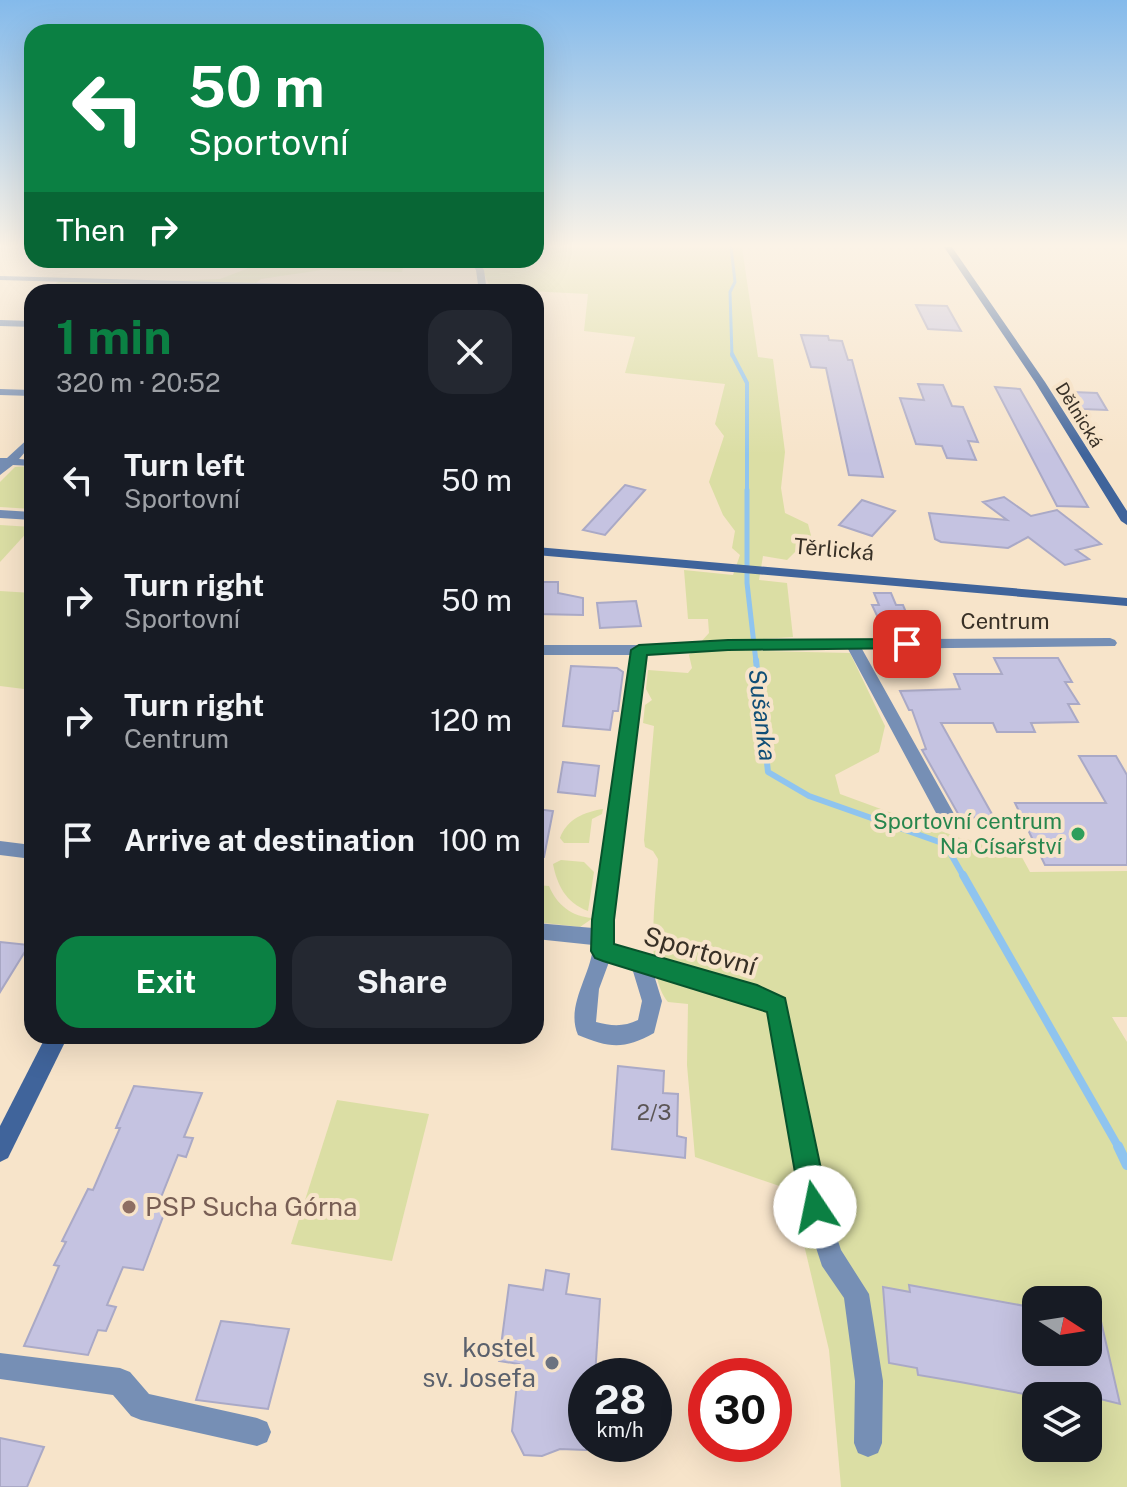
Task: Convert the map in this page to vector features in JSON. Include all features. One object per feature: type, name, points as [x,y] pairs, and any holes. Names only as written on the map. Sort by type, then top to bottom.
[{"type":"main road","name":"Dělnická","points":[[995,316],[1127,521]]},
{"type":"main road","name":"Těrlická","points":[[544,552],[1127,602]]},
{"type":"main road","points":[[0,1150],[53,1044]]},
{"type":"street","points":[[0,323],[24,324]]},
{"type":"street","points":[[0,392],[24,393]]},
{"type":"street","points":[[0,472],[4,462],[24,445]]},
{"type":"street","points":[[4,462],[24,463]]},
{"type":"street","points":[[0,514],[24,516]]},
{"type":"street","name":"Centrum","points":[[544,650],[750,645],[1110,643]]},
{"type":"street","points":[[852,644],[949,821]]},
{"type":"street","points":[[639,650],[602,944],[589,989],[585,1028],[602,1035],[629,1037],[647,1026],[652,1001],[640,963]]},
{"type":"street","points":[[0,848],[24,851]]},
{"type":"street","name":"Sportovní","points":[[544,933],[602,944],[640,963],[757,996],[777,1005],[817,1214],[831,1257],[856,1294],[869,1381],[868,1443]]},
{"type":"street","points":[[0,1366],[120,1382],[141,1406],[257,1432]]},
{"type":"green space","points":[[586,316],[752,316],[758,357],[773,359],[785,452],[781,488],[785,513],[808,524],[813,543],[798,549],[787,560],[763,556],[759,580],[787,583],[793,637],[760,639],[761,651],[850,653],[885,726],[879,752],[835,775],[840,794],[960,838],[1018,850],[1030,872],[1127,871],[1127,1017],[1112,1017],[1127,1042],[1127,1487],[841,1487],[829,1350],[791,1190],[695,1157],[687,1065],[688,1004],[668,1002],[656,973],[653,934],[658,859],[653,851],[645,847],[644,840],[654,726],[643,723],[645,705],[652,700],[646,689],[648,670],[688,673],[692,668],[689,655],[709,633],[708,619],[688,619],[684,570],[733,575],[740,555],[732,548],[735,531],[723,515],[709,482],[724,436],[715,424],[725,384],[625,373],[635,337],[584,331]]},
{"type":"green space","points":[[24,466],[24,508],[0,507],[0,482],[15,467]]},
{"type":"green space","points":[[0,525],[24,526],[24,536],[0,562]]},
{"type":"green space","points":[[0,591],[24,592],[24,689],[0,686]]},
{"type":"green space","points":[[603,809],[602,814],[592,819],[589,843],[564,843],[560,838],[567,826],[577,818]]},
{"type":"green space","points":[[561,860],[584,862],[594,872],[588,911],[568,898],[560,886],[553,864]]},
{"type":"green space","points":[[544,886],[549,886],[556,899],[572,912],[593,918],[580,927],[544,923]]},
{"type":"green space","points":[[337,1100],[429,1114],[392,1261],[291,1244]]},
{"type":"building","points":[[922,316],[953,316],[961,331],[928,329]]},
{"type":"building","points":[[801,335],[828,336],[829,340],[842,341],[848,360],[852,360],[883,477],[849,475],[826,368],[811,367]]},
{"type":"building","points":[[918,384],[943,385],[952,406],[963,407],[978,442],[968,441],[976,460],[947,458],[942,446],[916,444],[900,398],[924,400]]},
{"type":"building","points":[[995,387],[1020,389],[1088,507],[1057,506]]},
{"type":"building","points":[[1073,392],[1097,393],[1107,410],[1082,409]]},
{"type":"building","points":[[625,485],[645,490],[605,535],[583,530]]},
{"type":"building","points":[[1004,497],[1031,516],[1057,510],[1101,544],[1076,550],[1089,559],[1065,565],[1028,537],[1008,548],[935,539],[929,513],[1007,520],[983,502]]},
{"type":"building","points":[[862,500],[895,511],[872,536],[839,525]]},
{"type":"building","points":[[544,582],[558,582],[558,593],[583,598],[583,615],[544,614]]},
{"type":"building","points":[[874,593],[891,593],[896,605],[903,605],[910,622],[880,622],[872,605],[879,605]]},
{"type":"building","points":[[636,601],[641,626],[600,628],[597,603]]},
{"type":"building","points":[[994,658],[1058,658],[1072,682],[1065,682],[1079,704],[1068,704],[1078,722],[1031,723],[1035,732],[997,732],[993,723],[941,723],[993,816],[961,819],[922,750],[926,749],[912,710],[909,710],[900,691],[960,689],[954,674],[1002,674]]},
{"type":"building","points":[[571,666],[617,668],[623,672],[618,711],[613,711],[610,730],[563,726]]},
{"type":"building","name":"Sportovní centrum Na Císařství","points":[[1079,756],[1116,756],[1127,775],[1127,865],[1045,865],[1015,803],[1106,803]]},
{"type":"building","points":[[563,762],[599,766],[595,796],[558,792]]},
{"type":"building","points":[[544,810],[553,811],[544,857]]},
{"type":"building","points":[[0,942],[24,944],[24,953],[0,992]]},
{"type":"building","points":[[618,1066],[664,1071],[663,1093],[678,1094],[677,1136],[686,1138],[685,1158],[612,1149]]},
{"type":"building","points":[[134,1086],[202,1093],[184,1137],[193,1138],[186,1157],[178,1155],[158,1205],[167,1206],[143,1270],[123,1267],[107,1305],[116,1307],[106,1331],[98,1330],[88,1355],[24,1346],[59,1266],[54,1265],[66,1242],[62,1241],[88,1189],[93,1190]]},
{"type":"building","name":"kostel sv. Josefa","points":[[546,1270],[569,1274],[566,1294],[600,1299],[596,1358],[568,1358],[568,1449],[542,1456],[524,1455],[512,1431],[519,1364],[499,1361],[509,1285],[543,1290]]},
{"type":"building","points":[[909,1285],[1022,1305],[1022,1366],[1102,1366],[1102,1326],[1120,1404],[1102,1400],[1102,1382],[1022,1382],[1022,1394],[918,1375],[917,1368],[889,1363],[883,1287],[910,1292]]},
{"type":"building","points":[[221,1321],[289,1329],[268,1409],[196,1400]]},
{"type":"building","points":[[0,1438],[44,1447],[27,1487],[0,1487]]},
{"type":"waterway","name":"Sušanka","points":[[731,316],[732,356]]},
{"type":"waterway","name":"Sušanka","points":[[732,354],[747,383],[747,583],[756,662]]},
{"type":"waterway","name":"Sušanka","points":[[756,660],[768,772],[809,796],[945,844],[964,877]]},
{"type":"waterway","name":"Sušanka","points":[[963,875],[1119,1147]]},
{"type":"waterway","name":"Sušanka","points":[[1119,1147],[1127,1165]]},
{"type":"place","name":"Sportovní centrum Na Císařství","points":[[1078,834]]},
{"type":"place","name":"PSP Sucha Górna","points":[[129,1207]]},
{"type":"place","name":"kostel sv. Josefa","points":[[552,1363]]},
{"type":"route","points":[[815,1207],[777,1005],[757,996],[603,951],[603,920],[639,650],[728,645],[907,644]]}]
